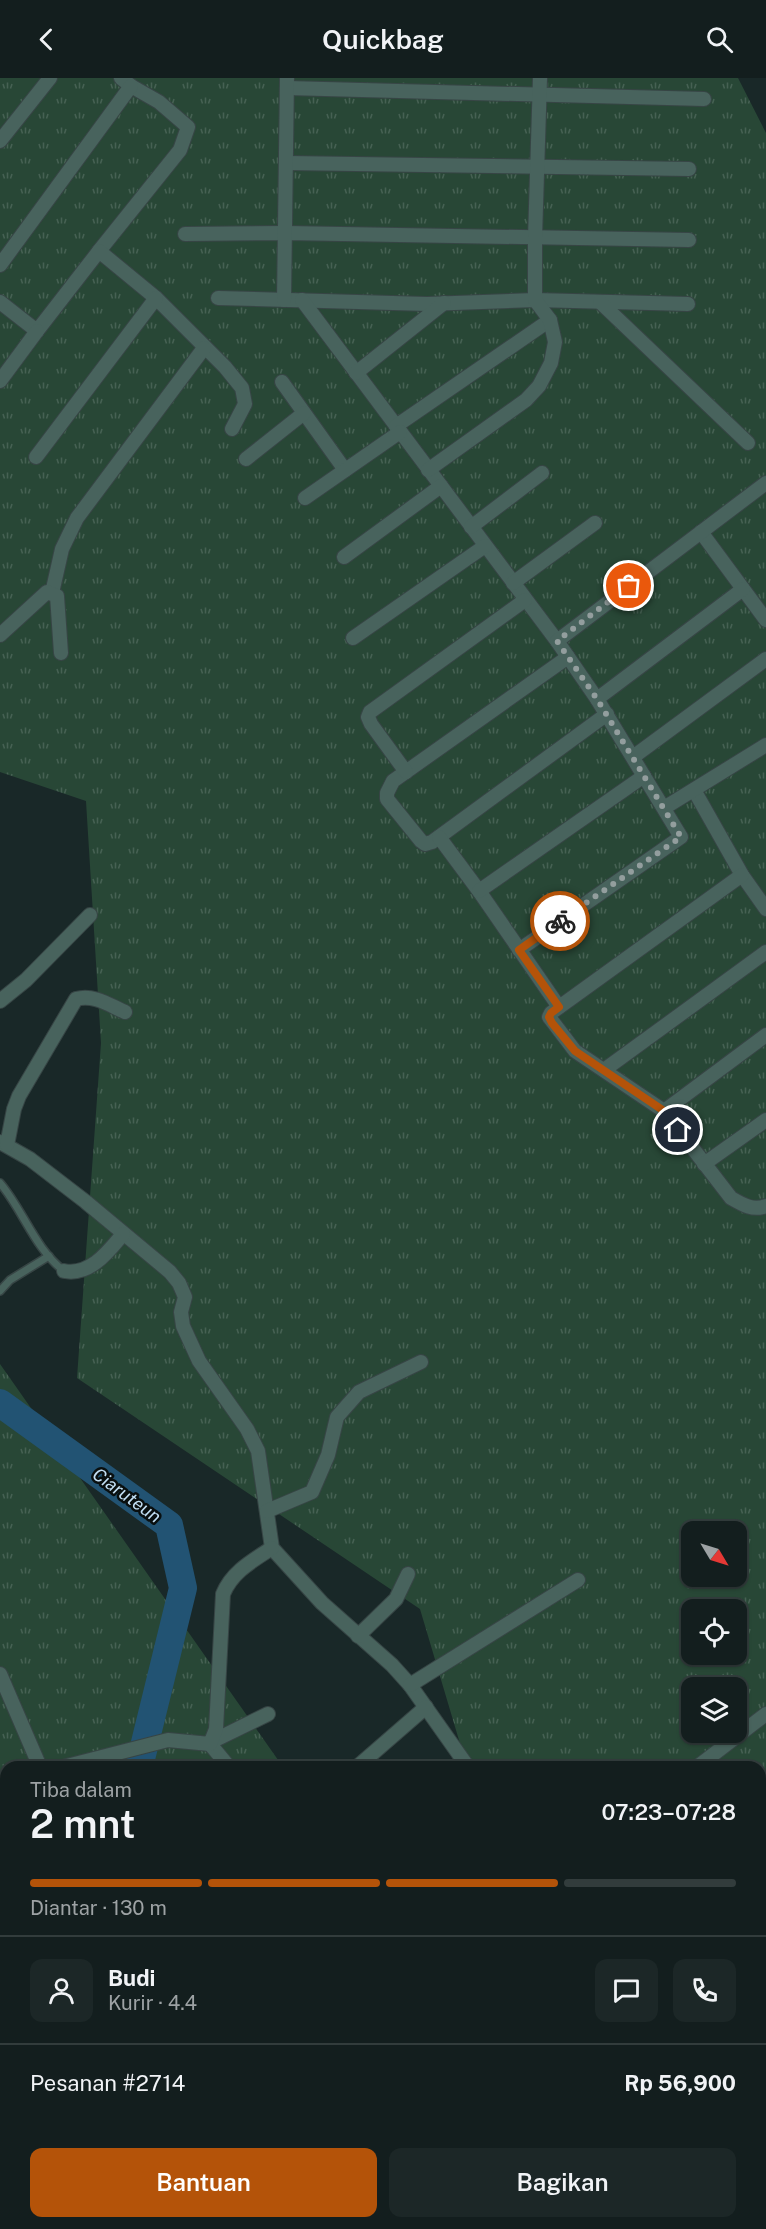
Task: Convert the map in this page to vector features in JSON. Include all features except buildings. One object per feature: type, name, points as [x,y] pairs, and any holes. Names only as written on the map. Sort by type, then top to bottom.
[{"type":"street","points":[[0,141],[50,78]]},
{"type":"street","points":[[428,470],[526,400],[539,386],[551,363],[555,342],[550,320],[535,300],[540,78]]},
{"type":"street","points":[[0,265],[126,82],[159,102],[188,127],[180,150],[99,251],[0,381]]},
{"type":"street","points":[[284,300],[287,83],[539,96],[704,99]]},
{"type":"street","points":[[286,163],[689,169]]},
{"type":"street","points":[[185,234],[286,232],[689,240]]},
{"type":"street","points":[[99,251],[156,298],[225,367],[242,388],[244,404],[232,429]]},
{"type":"street","points":[[36,457],[156,298]]},
{"type":"street","points":[[218,298],[444,303],[535,300],[688,304]]},
{"type":"street","points":[[302,300],[557,641],[607,714],[681,837],[519,950]]},
{"type":"street","points":[[0,302],[37,331]]},
{"type":"street","points":[[600,302],[748,443]]},
{"type":"street","points":[[356,373],[444,303]]},
{"type":"street","points":[[305,498],[550,320]]},
{"type":"street","points":[[52,593],[62,549],[77,518],[204,348]]},
{"type":"street","points":[[282,382],[345,470]]},
{"type":"street","points":[[246,459],[304,413]]},
{"type":"street","points":[[471,527],[542,473]]},
{"type":"street","points":[[344,557],[441,486]]},
{"type":"street","points":[[557,641],[762,486],[766,501]]},
{"type":"street","points":[[513,583],[595,523]]},
{"type":"street","points":[[701,532],[766,620]]},
{"type":"street","points":[[353,638],[485,546]]},
{"type":"street","points":[[597,699],[743,589]]},
{"type":"street","points":[[0,635],[47,592],[52,593],[57,596],[59,605],[61,653]]},
{"type":"street","points":[[406,772],[371,724],[368,717],[370,712],[525,600]]},
{"type":"street","points":[[568,657],[406,772],[389,787],[387,799],[425,844],[432,842],[607,714]]},
{"type":"street","points":[[633,757],[766,659]]},
{"type":"street","points":[[664,808],[764,752]]},
{"type":"street","points":[[479,891],[644,776]]},
{"type":"street","points":[[694,790],[742,875],[766,909]]},
{"type":"street","points":[[439,837],[559,1007]]},
{"type":"street","points":[[742,875],[559,1007],[549,1017],[575,1051],[664,1111],[731,1198],[747,1207],[758,1209],[766,1206]]},
{"type":"street","points":[[0,1000],[26,980],[90,915]]},
{"type":"street","points":[[604,1070],[766,952]]},
{"type":"street","points":[[125,1012],[94,998],[85,996],[76,999],[19,1096],[4,1143],[57,1180],[170,1272],[179,1283],[185,1297],[181,1312],[183,1326],[199,1361],[247,1429],[258,1451],[272,1548],[322,1603],[392,1665],[410,1685],[464,1761]]},
{"type":"street","points":[[664,1111],[766,1035]]},
{"type":"street","points":[[704,1164],[766,1120]]},
{"type":"street","points":[[64,1271],[75,1273],[102,1259],[123,1234]]},
{"type":"street","points":[[267,1511],[312,1492],[328,1455],[337,1417],[359,1392],[421,1362]]},
{"type":"street","points":[[211,1742],[216,1729],[223,1594],[227,1584],[235,1575],[272,1548]]},
{"type":"street","points":[[358,1636],[396,1599],[408,1574]]},
{"type":"street","points":[[410,1685],[578,1580]]},
{"type":"street","points":[[0,1674],[37,1761]]},
{"type":"street","points":[[364,1761],[426,1707]]},
{"type":"street","points":[[86,1761],[168,1740],[211,1742],[268,1714]]},
{"type":"street","points":[[705,1761],[766,1714]]},
{"type":"street","points":[[211,1742],[225,1761]]},
{"type":"lane","points":[[0,1183],[49,1256],[64,1271]]},
{"type":"lane","points":[[0,1292],[10,1280],[49,1256]]},
{"type":"green space","points":[[0,78],[738,78],[766,133],[766,1761],[465,1761],[420,1609],[77,1378],[101,1043],[86,801],[0,772]]},
{"type":"green space","points":[[0,1364],[279,1761],[0,1761]]},
{"type":"waterway","name":"Ciaruteun","points":[[0,1403],[169,1525],[183,1588],[140,1761]]},
{"type":"way so far","points":[[560,921],[681,837],[597,699],[557,641],[629,586]]},
{"type":"route","points":[[560,921],[519,950],[559,1007],[549,1017],[552,1023],[575,1051],[664,1111],[678,1130]]}]
